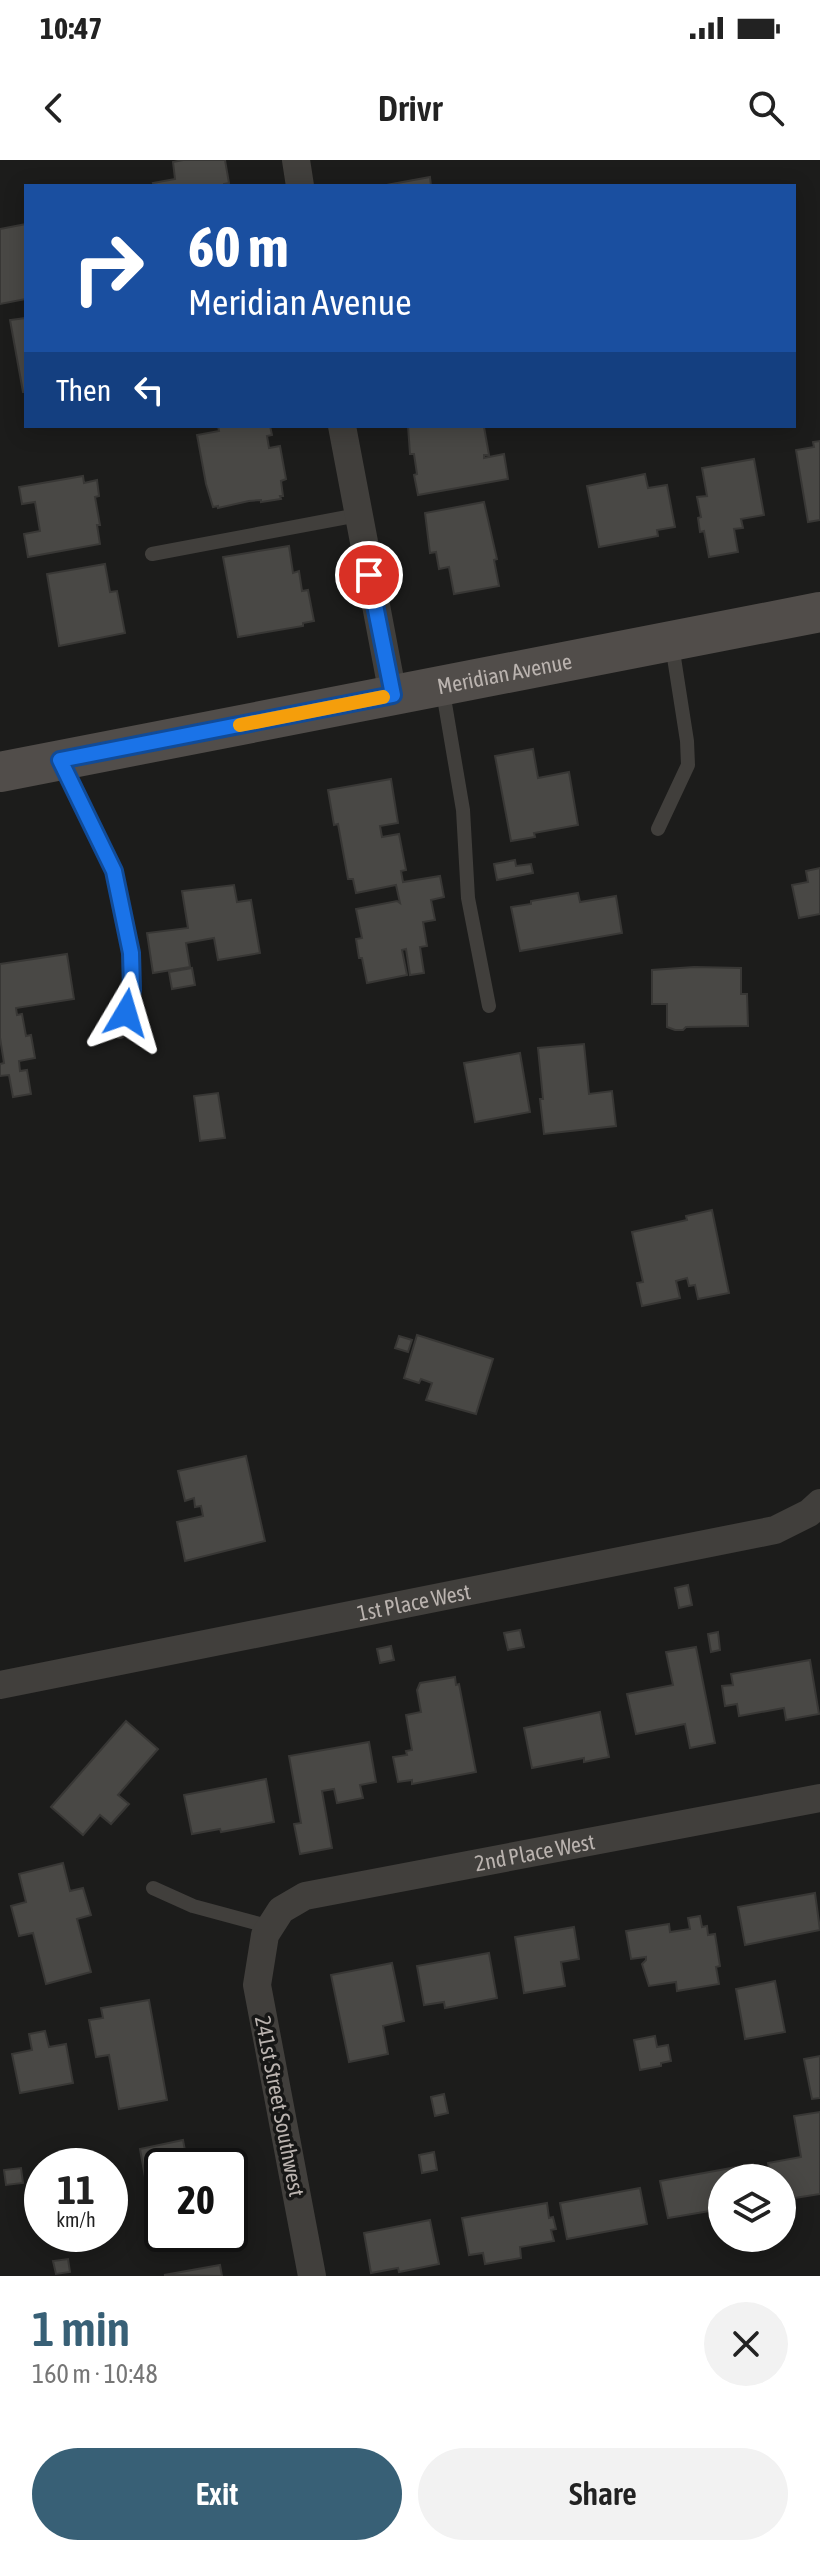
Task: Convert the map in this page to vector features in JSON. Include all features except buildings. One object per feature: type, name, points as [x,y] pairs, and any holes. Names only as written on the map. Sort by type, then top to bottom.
[{"type":"main road","name":"Meridian Avenue","points":[[0,772],[820,612]]},
{"type":"street","points":[[296,160],[300,184]]},
{"type":"street","points":[[342,428],[393,695]]},
{"type":"street","name":"1st Place West","points":[[0,1685],[775,1530],[809,1513],[820,1503]]},
{"type":"street","name":"2nd Place West","points":[[268,1931],[281,1910],[305,1896],[820,1798]]},
{"type":"street","name":"241st Street Southwest","points":[[268,1931],[257,1985],[312,2276]]},
{"type":"lane","points":[[152,554],[358,515]]},
{"type":"lane","points":[[658,829],[688,765],[671,641]]},
{"type":"lane","points":[[442,686],[463,810],[468,898],[489,1006]]},
{"type":"lane","points":[[60,760],[114,871],[131,953],[132,990],[120,1032]]},
{"type":"lane","points":[[153,1888],[193,1906],[268,1931]]},
{"type":"slow traffic","points":[[240,725],[383,697]]},
{"type":"route","points":[[126,1013],[132,990],[131,953],[114,871],[60,760],[393,695],[369,575]]}]
